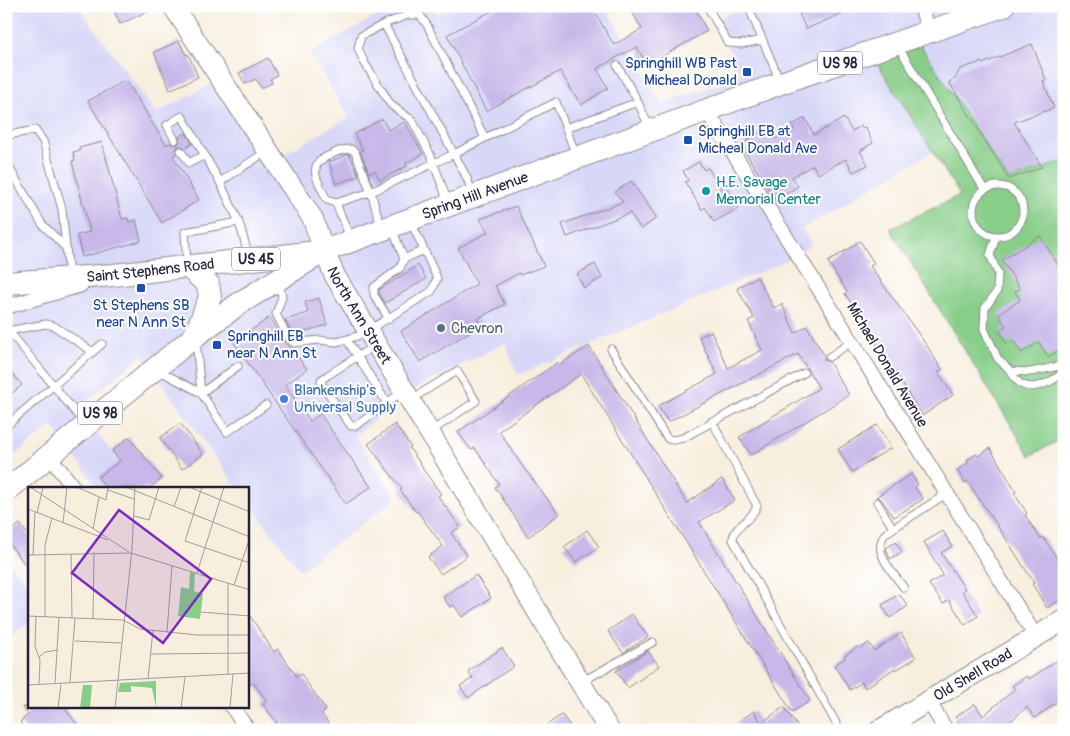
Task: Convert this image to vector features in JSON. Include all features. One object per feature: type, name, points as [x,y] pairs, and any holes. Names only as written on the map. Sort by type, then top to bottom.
[{"type":"main road","name":"Spring Hill Avenue","points":[[6,491],[195,336],[240,303],[324,251],[781,83],[1003,6]]},
{"type":"main road","name":"Saint Stephens Road","points":[[6,283],[113,275],[324,251]]},
{"type":"main road","points":[[188,267],[208,284],[210,297],[195,336]]},
{"type":"street","name":"North Ann Street","points":[[173,6],[313,219],[324,251],[336,276],[609,730]]},
{"type":"street","points":[[921,6],[930,32]]},
{"type":"street","name":"Michael Donald Avenue","points":[[707,111],[853,341],[1036,637]]},
{"type":"street","points":[[6,307],[113,275]]},
{"type":"street","points":[[49,456],[73,487]]},
{"type":"street","name":"Old Shell Road","points":[[880,730],[1064,620]]},
{"type":"street","points":[[929,702],[946,730]]},
{"type":"street","points":[[233,708],[248,730]]},
{"type":"lane","points":[[707,6],[728,42],[741,44],[763,40]]},
{"type":"lane","points":[[748,6],[781,83]]},
{"type":"lane","points":[[449,205],[433,162],[412,120],[391,105],[364,62],[358,48],[361,36],[384,24],[408,15],[420,15],[427,25],[485,138]]},
{"type":"lane","points":[[384,24],[467,178],[473,196]]},
{"type":"lane","points":[[896,44],[984,189]]},
{"type":"lane","points":[[617,65],[638,102],[651,131]]},
{"type":"lane","points":[[429,432],[476,401],[457,371],[387,403],[355,426],[351,426],[321,383],[328,375],[358,356],[389,319],[432,291],[437,278],[424,250],[394,225],[371,192],[355,152],[352,149],[343,149],[320,159],[314,171],[327,200],[336,203],[371,192],[454,154],[556,102],[578,158]]},
{"type":"lane","points":[[566,128],[638,102]]},
{"type":"lane","points":[[175,140],[167,125],[182,116],[220,182],[239,222],[250,260]]},
{"type":"lane","points":[[6,138],[9,135],[35,130],[43,141],[62,209],[69,278]]},
{"type":"lane","points":[[181,151],[189,163],[205,155]]},
{"type":"lane","points":[[220,182],[268,151]]},
{"type":"lane","points":[[6,162],[42,224],[66,248]]},
{"type":"lane","points":[[999,185],[1007,187],[1014,191],[1022,204],[1022,220],[1018,227],[1004,236],[996,237],[981,231],[973,218],[974,202],[984,189],[999,185]]},
{"type":"lane","points":[[336,203],[350,241]]},
{"type":"lane","points":[[188,267],[185,232],[239,222]]},
{"type":"lane","points":[[389,319],[374,295],[374,287],[400,268],[404,259],[394,225]]},
{"type":"lane","points":[[996,237],[990,256],[998,274],[997,291],[985,308],[984,329],[998,359],[1012,371],[1016,381],[1024,386],[1037,386],[1054,380],[1064,372]]},
{"type":"lane","points":[[404,259],[424,250]]},
{"type":"lane","points":[[278,279],[282,298],[276,314],[289,339],[294,343],[319,340],[338,342],[373,338]]},
{"type":"lane","points":[[7,331],[46,324],[54,326],[92,352]]},
{"type":"lane","points":[[7,331],[54,384],[86,425]]},
{"type":"lane","points":[[195,336],[201,393],[227,432],[266,405]]},
{"type":"lane","points":[[347,340],[387,403]]},
{"type":"lane","points":[[829,357],[853,341]]},
{"type":"lane","points":[[6,426],[102,344]]},
{"type":"lane","points":[[611,349],[668,439],[673,440],[683,438],[804,373]]},
{"type":"lane","points":[[1012,371],[1031,372],[1064,365]]},
{"type":"lane","points":[[201,393],[238,366]]},
{"type":"lane","points":[[155,369],[201,393]]},
{"type":"lane","points":[[712,421],[757,506],[749,520],[736,529],[733,540],[840,730]]},
{"type":"lane","points":[[904,588],[881,555],[881,538],[892,528],[946,494]]},
{"type":"lane","points":[[877,502],[892,528]]},
{"type":"lane","points":[[580,683],[653,642]]},
{"type":"shaded area","points":[[6,6],[78,6],[156,113],[228,76],[279,157],[349,117],[310,53],[395,6],[431,6],[437,14],[453,6],[605,6],[663,104],[741,75],[716,20],[744,6],[1064,6],[1064,161],[1009,179],[919,43],[875,58],[933,151],[802,229],[812,245],[777,265],[518,375],[505,343],[422,385],[355,435],[396,499],[300,570],[249,503],[249,487],[236,487],[142,355],[78,408],[138,487],[97,487],[52,426],[6,462]]},
{"type":"shaded area","points":[[6,558],[28,586],[28,624],[6,640]]},
{"type":"green space","points":[[919,43],[1009,180],[1064,161],[1064,438],[1030,456],[890,229],[960,195],[874,58]]},
{"type":"building","points":[[112,6],[159,6],[120,24]]},
{"type":"building","points":[[501,6],[563,6],[566,12],[576,6],[591,6],[614,45],[642,29],[629,6],[694,6],[707,31],[647,65],[637,47],[619,56],[597,69],[608,88],[581,105],[560,71],[486,111],[447,35]]},
{"type":"building","points":[[808,6],[837,6],[841,14],[806,29],[798,11]]},
{"type":"building","points":[[179,41],[186,55],[188,54],[198,77],[170,90],[154,52]]},
{"type":"building","points":[[1032,44],[1046,80],[1043,81],[1054,108],[1014,122],[1042,167],[1009,179],[949,82],[955,79],[960,69],[981,62],[982,64]]},
{"type":"building","points":[[268,58],[277,75],[270,79],[272,83],[261,88],[256,79],[245,84],[239,73]]},
{"type":"building","points":[[126,80],[166,145],[170,143],[178,144],[180,141],[179,137],[186,133],[192,144],[185,148],[178,146],[176,154],[173,156],[199,200],[162,223],[88,101]]},
{"type":"building","points":[[805,118],[814,135],[844,118],[852,131],[861,126],[862,128],[865,127],[873,143],[860,151],[868,165],[853,172],[846,159],[818,174],[813,165],[792,177],[798,186],[776,201],[741,145],[767,127],[775,139],[794,129],[792,125]]},
{"type":"building","points":[[382,119],[388,130],[405,122],[423,154],[406,163],[407,166],[380,180],[375,171],[369,173],[360,151],[363,150],[354,134]]},
{"type":"building","points":[[102,142],[122,219],[128,218],[129,222],[136,220],[141,241],[82,257],[77,235],[90,232],[72,161],[75,160],[73,152],[80,151],[79,148]]},
{"type":"building","points":[[349,154],[359,176],[336,184],[329,162]]},
{"type":"building","name":"H.E. Savage Memorial Center","points":[[699,162],[704,170],[708,168],[723,192],[728,189],[739,208],[714,222],[705,207],[702,210],[685,182],[688,180],[683,171]]},
{"type":"building","points":[[631,181],[657,218],[641,229],[630,213],[567,237],[562,224],[623,202],[615,192]]},
{"type":"building","points":[[516,206],[544,266],[520,275],[519,273],[495,286],[505,304],[477,319],[481,325],[420,362],[401,331],[477,284],[458,248],[488,232],[480,219]]},
{"type":"building","points":[[1040,236],[1058,265],[1064,262],[1064,347],[1048,357],[1039,342],[1021,353],[1014,341],[1007,344],[999,330],[1006,326],[998,314],[1020,300],[1015,291],[1020,289],[1002,260]]},
{"type":"building","points":[[860,241],[874,263],[870,266],[925,343],[942,370],[938,372],[953,395],[922,416],[859,318],[861,317],[845,294],[847,292],[828,262]]},
{"type":"building","points":[[595,264],[602,278],[584,288],[577,274]]},
{"type":"building","points":[[418,265],[426,279],[385,303],[379,290]]},
{"type":"building","points":[[757,277],[774,308],[782,304],[795,333],[807,326],[824,355],[824,360],[829,362],[849,395],[751,455],[739,437],[819,388],[798,354],[668,422],[658,406],[717,374],[699,337],[711,331],[728,368],[762,350],[748,321],[754,318],[737,288]]},
{"type":"building","points":[[319,298],[327,325],[293,335],[285,320],[308,313],[305,302]]},
{"type":"building","name":"Blankenship's Universal Supply","points":[[270,317],[284,342],[307,369],[285,385],[310,421],[320,414],[371,487],[346,504],[234,343]]},
{"type":"building","points":[[589,346],[687,503],[722,479],[735,500],[699,522],[810,701],[792,712],[581,374],[499,431],[523,467],[559,514],[528,537],[495,487],[499,484],[475,448],[471,450],[458,432],[558,362],[559,365]]},
{"type":"building","points":[[6,366],[22,385],[6,398]]},
{"type":"building","points":[[180,423],[203,454],[182,469],[160,438]]},
{"type":"building","points":[[395,424],[411,447],[409,448],[422,468],[441,494],[438,496],[460,527],[451,533],[467,556],[441,574],[428,557],[443,546],[416,512],[400,490],[402,489],[368,444]]},
{"type":"building","points":[[877,425],[891,448],[852,472],[838,449]]},
{"type":"building","points":[[129,437],[162,479],[150,487],[105,487],[98,477],[120,461],[112,451]]},
{"type":"building","points":[[990,448],[1027,513],[1025,515],[1040,538],[1043,537],[1064,569],[1064,598],[1047,608],[1032,584],[1034,583],[1003,534],[967,481],[965,483],[957,470],[968,463],[967,460],[976,454],[978,456]]},
{"type":"building","points":[[911,474],[918,485],[915,487],[923,499],[894,517],[881,499],[876,497]]},
{"type":"building","points":[[20,524],[28,535],[28,569],[6,539],[6,535]]},
{"type":"building","points":[[587,530],[599,547],[576,562],[564,547]]},
{"type":"building","points":[[943,531],[952,546],[941,553],[965,589],[962,591],[978,616],[965,625],[949,600],[943,604],[929,584],[943,575],[924,542]]},
{"type":"building","points":[[896,542],[902,552],[890,559],[886,548]]},
{"type":"building","points":[[476,575],[491,598],[462,617],[454,605],[450,607],[443,597]]},
{"type":"building","points":[[899,594],[908,606],[890,618],[882,605]]},
{"type":"building","points":[[249,614],[274,652],[278,649],[297,677],[301,674],[326,710],[322,714],[333,730],[269,730],[277,723],[263,704],[267,701],[253,682],[249,685]]},
{"type":"building","points":[[632,614],[648,637],[623,653],[608,631]]},
{"type":"building","points":[[901,633],[916,658],[896,670],[895,668],[865,688],[862,682],[850,690],[834,665],[846,658],[844,656],[859,646],[861,648],[869,643],[874,651]]},
{"type":"building","points":[[502,648],[514,666],[468,698],[460,686],[473,678],[468,671]]},
{"type":"building","points":[[648,651],[659,666],[628,688],[616,671]]},
{"type":"building","points":[[1058,660],[1064,668],[1064,697],[1035,718],[1027,707],[1000,730],[963,730],[955,717],[975,704],[983,716],[1015,689],[1012,686],[1027,676],[1029,679]]},
{"type":"building","points":[[22,707],[65,708],[81,730],[26,730],[20,722],[28,715]]},
{"type":"building","points":[[784,707],[800,730],[743,730],[738,722],[754,711],[761,723]]},
{"type":"building","points":[[562,715],[573,730],[541,730],[555,719]]},
{"type":"place","name":"Springhill WB Past Micheal Donald","points":[[747,72]]},
{"type":"place","name":"Springhill EB at Micheal Donald Ave","points":[[688,140]]},
{"type":"place","name":"H.E. Savage Memorial Center","points":[[706,191]]},
{"type":"place","name":"St Stephens SB near N Ann St","points":[[141,288]]},
{"type":"place","name":"Chevron","points":[[441,328]]},
{"type":"place","name":"Springhill EB near N Ann St","points":[[217,345]]},
{"type":"place","name":"Blankenship's Universal Supply","points":[[284,399]]}]
